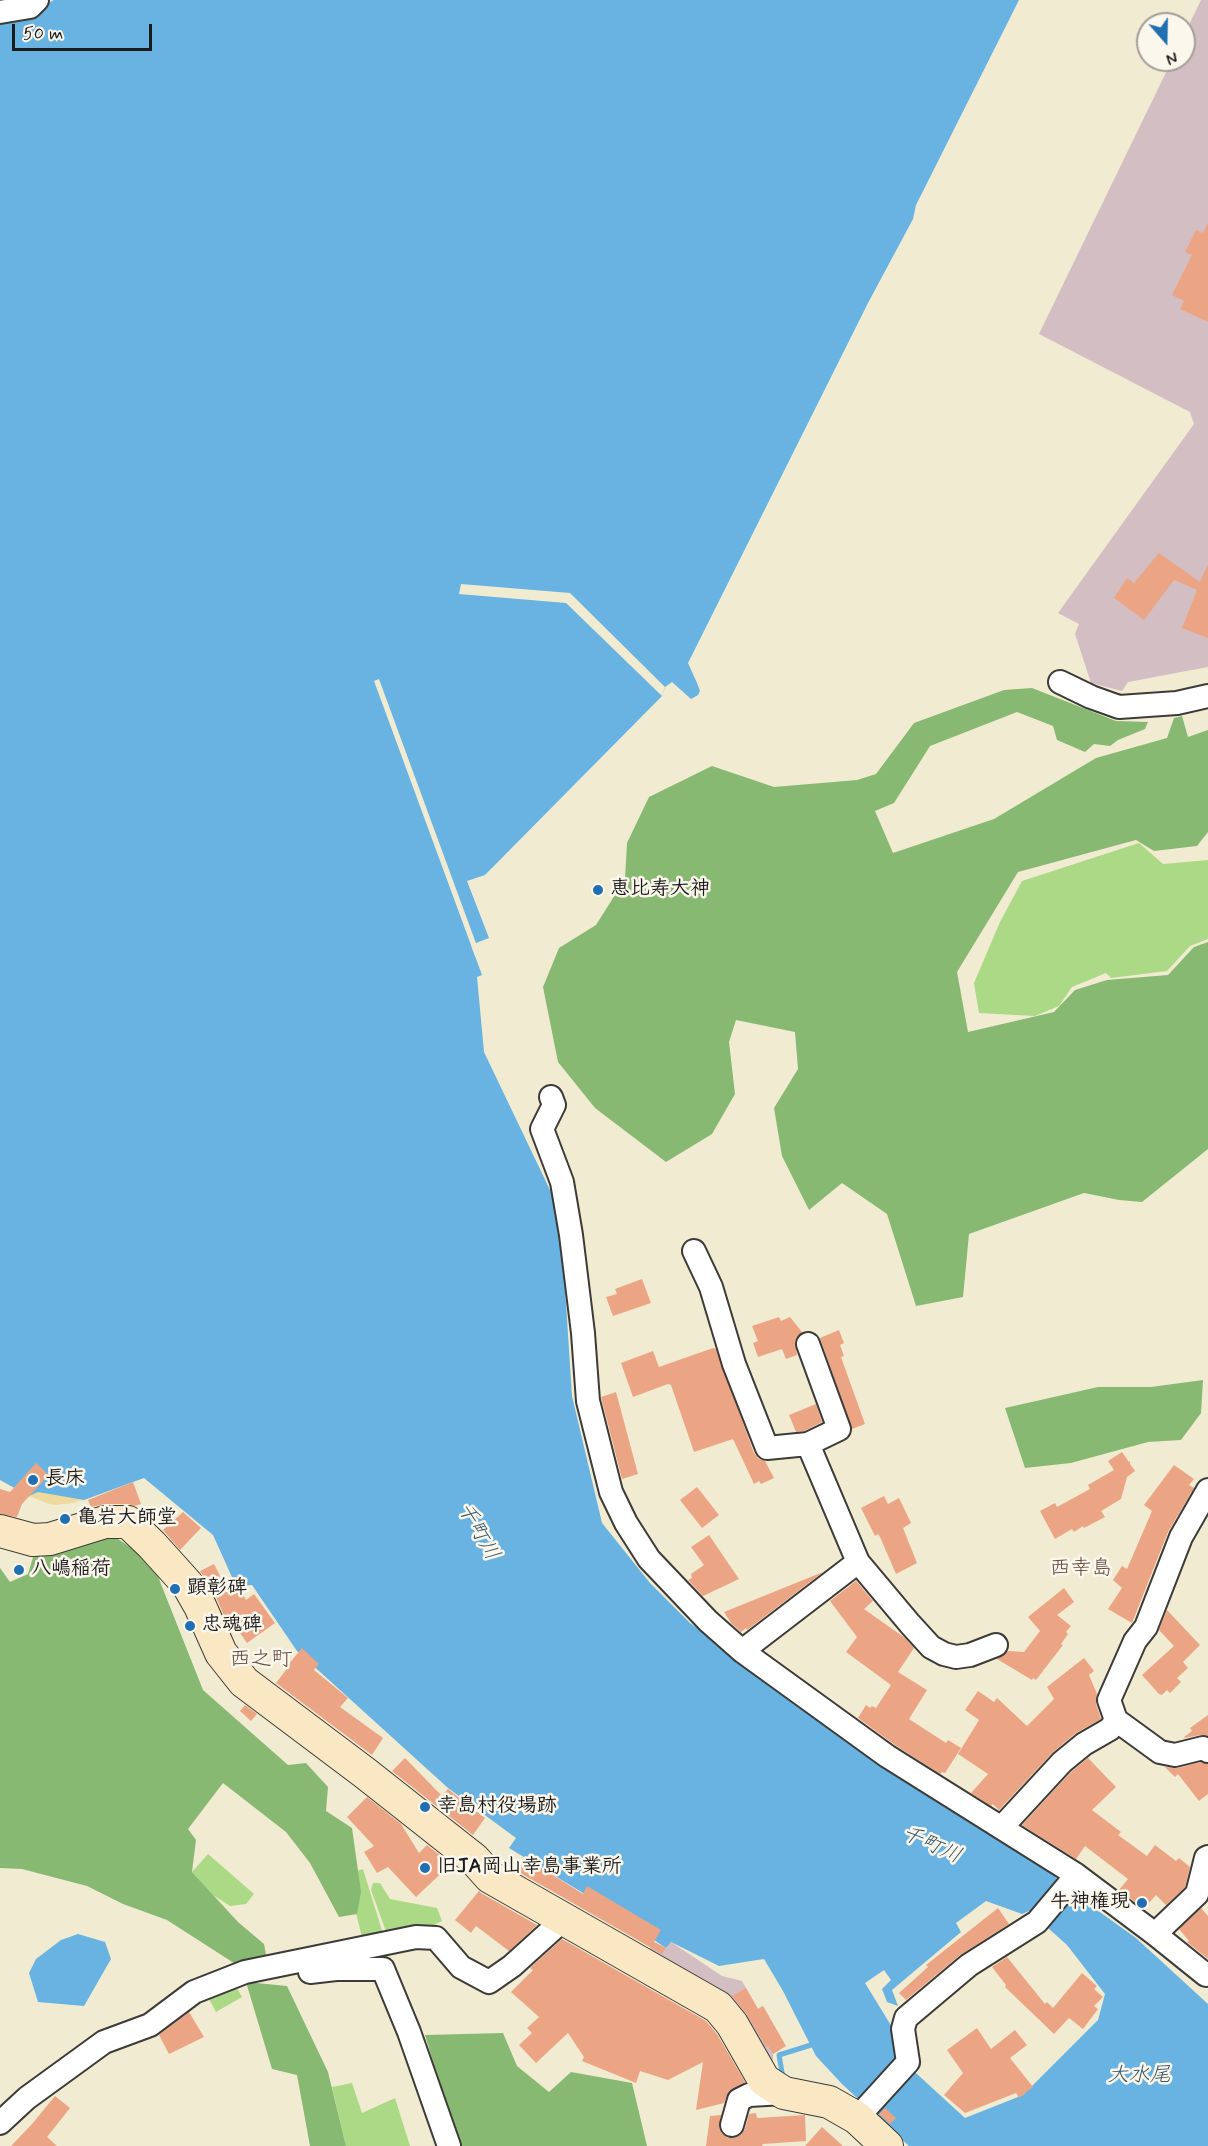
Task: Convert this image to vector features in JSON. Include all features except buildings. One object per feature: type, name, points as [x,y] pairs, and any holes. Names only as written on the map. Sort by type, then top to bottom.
[{"type":"main road","points":[[0,1531],[33,1540],[50,1539],[105,1522],[128,1522],[188,1585],[200,1606],[220,1653],[244,1682],[365,1773],[474,1859],[490,1876],[718,2007],[732,2024],[764,2080],[784,2093],[829,2102],[860,2115],[887,2146]]},
{"type":"street","points":[[0,12],[30,7],[37,0]]},
{"type":"street","points":[[1060,682],[1119,707],[1177,703],[1208,696]]},
{"type":"street","points":[[551,1097],[554,1105],[542,1129],[562,1182],[571,1235],[583,1334],[586,1390],[611,1492],[626,1523],[649,1559],[694,1607],[742,1651],[887,1756],[1002,1827],[1072,1879],[1155,1934],[1207,1975]]},
{"type":"street","points":[[694,1251],[711,1287],[734,1364],[766,1448],[808,1444],[839,1429],[808,1344]]},
{"type":"street","points":[[808,1444],[858,1562],[910,1624],[932,1647],[944,1654],[956,1657],[970,1655],[996,1645]]},
{"type":"street","points":[[1208,1490],[1181,1537],[1146,1626],[1135,1641],[1109,1700],[1116,1720],[1160,1752],[1175,1755],[1208,1750]]},
{"type":"street","points":[[742,1651],[858,1562]]},
{"type":"street","points":[[1002,1827],[1062,1762],[1084,1744],[1110,1729],[1116,1720]]},
{"type":"street","points":[[1155,1934],[1197,1894],[1208,1857]]},
{"type":"street","points":[[860,2115],[908,2062],[903,2029],[906,2018],[969,1965],[1037,1922],[1072,1879]]},
{"type":"street","points":[[0,2123],[27,2098],[104,2042],[150,2025],[194,1992],[245,1972],[416,1936],[436,1938],[460,1967],[489,1982],[512,1966],[564,1919]]},
{"type":"street","points":[[245,1972],[289,1974],[336,1969],[383,1970],[409,2032],[449,2146]]},
{"type":"street","points":[[732,2125],[739,2100],[749,2095],[784,2093]]},
{"type":"shaded area","points":[[1201,0],[1208,0],[1208,667],[1128,682],[1122,691],[1091,683],[1075,634],[1079,624],[1058,613],[1194,424],[1190,412],[1039,334],[1166,72],[1196,72],[1195,12]]},
{"type":"shaded area","points":[[654,1942],[666,1948],[671,1942],[722,1976],[742,1981],[758,2009],[763,2006],[781,2038],[781,2049],[773,2054],[773,2068],[731,2010],[642,1960]]},
{"type":"green space","points":[[1032,688],[1116,721],[1148,722],[1145,729],[1118,740],[1110,746],[1094,744],[1085,752],[1057,740],[1053,726],[1017,712],[930,746],[894,803],[875,811],[893,853],[994,819],[1096,758],[1167,738],[1174,718],[1182,716],[1188,737],[1208,730],[1208,832],[1197,846],[1154,851],[1136,840],[1018,872],[957,972],[968,1032],[1054,1012],[1075,990],[1107,980],[1168,975],[1194,947],[1208,942],[1208,1149],[1142,1202],[1084,1193],[969,1234],[963,1297],[916,1306],[887,1214],[842,1183],[809,1210],[782,1156],[774,1108],[798,1069],[795,1032],[736,1020],[729,1042],[735,1094],[712,1134],[666,1162],[595,1108],[558,1062],[543,987],[559,948],[596,925],[625,879],[627,843],[649,797],[712,766],[774,787],[857,780],[876,774],[914,723],[1004,690]]},
{"type":"green space","points":[[1139,843],[1163,864],[1208,860],[1208,939],[1190,946],[1167,971],[1111,978],[1106,973],[1072,987],[1059,1006],[1035,1016],[979,1013],[974,983],[1000,922],[1022,881]]},
{"type":"green space","points":[[1203,1380],[1201,1413],[1181,1440],[1148,1442],[1071,1463],[1025,1468],[1005,1408],[1098,1387],[1151,1387]]},
{"type":"green space","points":[[87,1536],[115,1537],[133,1549],[157,1574],[203,1690],[288,1765],[306,1763],[328,1787],[326,1811],[352,1828],[361,1892],[357,1914],[339,1917],[310,1863],[286,1832],[223,1783],[188,1829],[196,1840],[192,1872],[238,1922],[264,1944],[267,1960],[240,1967],[167,1920],[123,1904],[87,1886],[22,1869],[0,1868],[0,1568],[10,1582],[28,1574],[34,1554]]},
{"type":"green space","points":[[208,1854],[254,1894],[246,1904],[230,1906],[213,1895],[192,1872]]},
{"type":"green space","points":[[363,1869],[384,1937],[363,1941],[346,1874]]},
{"type":"green space","points":[[373,1883],[380,1883],[390,1899],[437,1908],[442,1921],[432,1926],[388,1937],[371,1890]]},
{"type":"green space","points":[[233,1981],[242,1997],[216,2012],[207,1995]]},
{"type":"green space","points":[[246,1982],[287,1986],[328,2072],[346,2146],[310,2146],[297,2075],[272,2069]]},
{"type":"green space","points":[[503,2033],[517,2066],[549,2092],[571,2072],[632,2083],[647,2146],[458,2146],[425,2035]]},
{"type":"green space","points":[[352,2083],[362,2113],[395,2098],[410,2146],[346,2146],[332,2087]]},
{"type":"sand","points":[[16,1473],[88,1498],[72,1503],[55,1505],[46,1503],[4,1482]]},
{"type":"water","points":[[54,0],[1019,0],[916,205],[913,219],[868,303],[688,663],[700,691],[698,695],[691,699],[672,682],[665,687],[662,696],[485,875],[467,881],[489,938],[471,945],[482,975],[477,977],[484,1052],[560,1211],[572,1396],[602,1523],[650,1583],[690,1623],[938,1803],[1053,1872],[1058,1882],[1136,1938],[1208,2004],[1208,2146],[909,2146],[842,2084],[816,2056],[764,1959],[719,1966],[671,1942],[666,1948],[509,1848],[516,1838],[448,1788],[297,1651],[252,1585],[236,1586],[213,1535],[144,1478],[84,1500],[38,1492],[29,1496],[0,1480],[0,18],[22,16]],"holes":[[[986,1901],[1022,1914],[1029,1911],[1067,1945],[1105,1994],[1098,2020],[1023,2095],[965,2118],[917,2074],[899,2062],[892,2027],[865,1983],[884,1970],[891,1980],[882,1989],[887,2002],[898,2006],[892,1990],[961,1932],[956,1923]]]},
{"type":"water","points":[[78,1934],[105,1942],[111,1959],[84,2006],[38,2002],[29,1973],[36,1959],[61,1940]]},
{"type":"pier","points":[[461,584],[570,593],[665,687],[662,696],[566,603],[459,594]]},
{"type":"pier","points":[[379,679],[477,946],[475,946],[478,955],[475,956],[374,681]]},
{"type":"waterway","points":[[783,2078],[779,2055],[811,2045]]},
{"type":"place","name":"恵比寿大神","points":[[598,890]]},
{"type":"place","name":"長床","points":[[33,1480]]},
{"type":"place","name":"亀岩大師堂","points":[[65,1519]]},
{"type":"place","name":"八嶋稲荷","points":[[19,1570]]},
{"type":"place","name":"顕彰碑","points":[[175,1589]]},
{"type":"place","name":"忠魂碑","points":[[190,1626]]},
{"type":"place","name":"幸島村役場跡","points":[[425,1807]]},
{"type":"place","name":"旧JA岡山幸島事業所","points":[[425,1868]]},
{"type":"place","name":"牛神権現","points":[[1142,1903]]},
{"type":"district","name":"西幸島","points":[[1081,1570]]},
{"type":"district","name":"西之町","points":[[261,1661]]},
{"type":"water label","name":"千町川","points":[[477,1532]]},
{"type":"water label","name":"千町川","points":[[931,1846]]},
{"type":"water label","name":"大水尾","points":[[1139,2077]]}]
